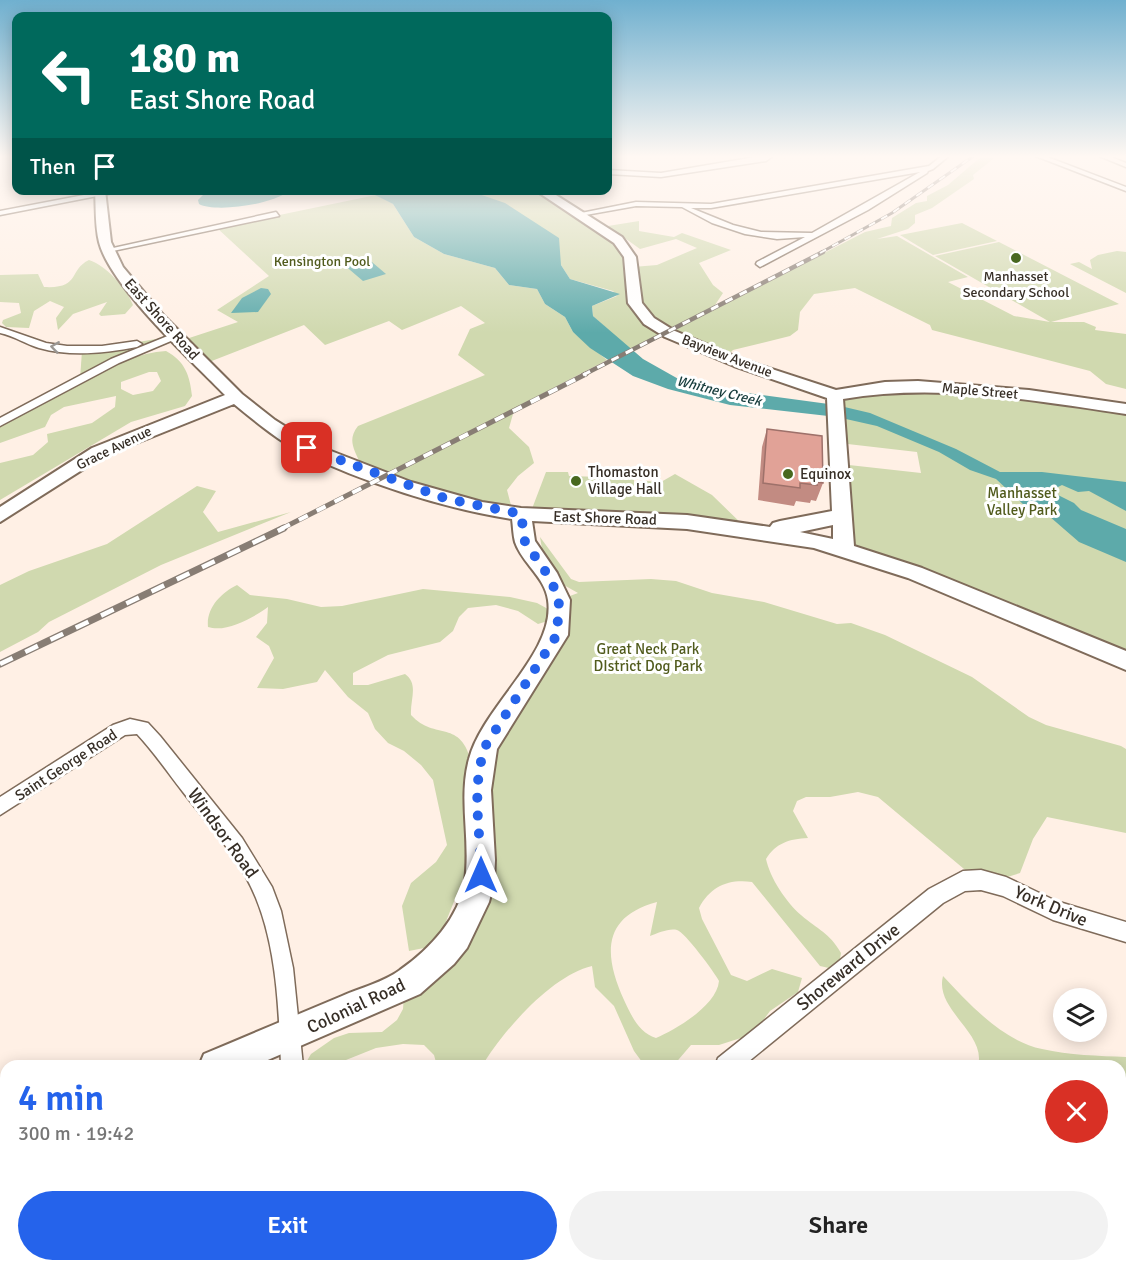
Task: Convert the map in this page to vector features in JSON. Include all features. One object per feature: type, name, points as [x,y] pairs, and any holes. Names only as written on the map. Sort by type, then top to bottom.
[{"type":"street","name":"East Shore Road","points":[[102,214],[104,238],[117,268],[175,336],[236,397],[269,424],[307,448],[447,499],[521,514],[677,521],[801,538],[844,549],[886,562],[1126,660]]},
{"type":"street","points":[[108,250],[275,214]]},
{"type":"street","name":"Bayview Avenue","points":[[581,214],[611,233],[626,249],[633,267],[635,303],[649,321],[670,334],[836,406]]},
{"type":"street","points":[[698,214],[738,230],[771,236],[798,236],[827,228]]},
{"type":"street","points":[[760,264],[851,214]]},
{"type":"street","points":[[0,330],[15,333],[81,364],[125,356],[175,336]]},
{"type":"street","points":[[0,423],[81,364],[134,345],[175,336]]},
{"type":"street","name":"Maple Street","points":[[836,406],[885,387],[918,386],[991,391],[1126,409]]},
{"type":"street","name":"Grace Avenue","points":[[0,516],[98,452],[236,397]]},
{"type":"street","points":[[836,406],[844,549]]},
{"type":"street","name":"Colonial Road","points":[[231,1060],[409,983],[435,963],[460,935],[471,912],[481,875],[477,790],[481,758],[486,745],[557,635],[559,600],[550,578],[525,542],[521,514]]},
{"type":"street","points":[[747,529],[842,521]]},
{"type":"street","points":[[842,521],[862,547],[886,562]]},
{"type":"street","name":"Windsor Road","points":[[133,726],[144,729],[233,842],[259,883],[271,910],[276,933],[291,1036],[292,1060]]},
{"type":"street","name":"Saint George Road","points":[[0,807],[119,730],[133,726]]},
{"type":"street","name":"York Drive","points":[[976,879],[1006,887],[1082,920],[1126,932]]},
{"type":"street","name":"Shoreward Drive","points":[[733,1060],[936,896],[957,883],[976,879]]},
{"type":"green space","name":"Kensington Pool","points":[[283,214],[400,214],[414,237],[444,254],[495,268],[509,285],[537,289],[545,304],[565,317],[573,332],[607,360],[511,410],[513,414],[509,428],[529,447],[534,463],[518,476],[507,490],[513,513],[481,508],[361,465],[352,440],[358,426],[485,375],[458,355],[470,329],[485,323],[461,306],[402,330],[389,321],[325,345],[304,325],[204,364],[180,341],[238,322],[217,310],[269,276],[217,228]]},
{"type":"green space","points":[[499,214],[579,214],[611,233],[633,267],[657,265],[697,248],[676,239],[640,249],[608,226],[639,221],[639,231],[674,237],[682,233],[731,250],[699,263],[713,285],[723,293],[715,305],[719,307],[865,232],[891,226],[892,218],[898,214],[917,214],[915,223],[908,229],[877,239],[897,236],[968,277],[948,282],[1014,316],[1050,322],[935,256],[999,242],[1119,304],[1051,322],[1084,322],[1096,327],[1095,330],[1126,334],[1126,389],[1106,384],[1090,371],[932,330],[930,325],[855,288],[814,294],[800,312],[798,330],[790,336],[733,350],[726,357],[667,332],[632,351],[593,316],[592,306],[617,296],[613,291],[570,279],[561,265]]},
{"type":"green space","points":[[962,223],[997,241],[933,255],[900,235]]},
{"type":"green space","points":[[1117,251],[1126,252],[1126,293],[1070,264],[1079,262],[1092,269],[1090,260],[1098,255]]},
{"type":"green space","points":[[89,260],[109,272],[126,292],[133,305],[125,314],[101,316],[99,314],[107,302],[73,314],[58,330],[56,318],[64,307],[50,301],[34,311],[29,328],[6,327],[2,323],[3,320],[21,313],[19,303],[0,302],[0,275],[38,274],[44,287],[56,287],[69,282],[78,269]]},
{"type":"green space","points":[[175,336],[80,379],[82,351]]},
{"type":"green space","points":[[166,351],[182,364],[190,382],[192,396],[185,406],[131,422],[0,500],[0,463],[33,455],[48,442],[47,434],[92,423],[115,407],[116,396],[64,407],[51,415],[45,427],[0,443],[0,426],[103,370],[146,354]],"holes":[[[149,372],[157,372],[161,381],[153,391],[133,395],[121,389],[121,382]]]},
{"type":"green space","name":"Manhasset Valley Park","points":[[885,387],[1126,404],[1126,661],[844,549],[840,464],[921,473],[917,452],[839,443],[841,396]]},
{"type":"green space","points":[[546,472],[568,472],[569,476],[634,478],[634,487],[646,487],[647,481],[661,482],[675,474],[712,495],[747,529],[530,514]]},
{"type":"green space","points":[[197,486],[216,491],[203,512],[218,532],[291,512],[161,565],[49,622],[38,632],[0,652],[0,585],[29,571],[107,544]]},
{"type":"green space","name":"Great Neck Park DIstrict Dog Park","points":[[540,537],[571,579],[579,582],[651,579],[676,581],[712,593],[764,602],[837,624],[851,623],[885,635],[972,677],[1029,717],[1046,725],[1126,749],[1126,833],[1047,817],[1033,839],[1020,873],[1001,879],[976,879],[878,797],[858,792],[830,797],[806,797],[797,801],[793,811],[808,838],[784,843],[774,849],[766,859],[775,882],[790,903],[837,946],[841,953],[839,965],[829,968],[820,966],[752,882],[735,882],[721,886],[709,894],[699,908],[702,919],[731,975],[747,981],[772,969],[802,978],[798,992],[770,1011],[759,1026],[744,1037],[719,1045],[691,1045],[678,1060],[641,1060],[634,1051],[614,1006],[595,987],[592,966],[577,971],[545,993],[515,1022],[486,1060],[435,1060],[434,1055],[424,1045],[403,1044],[376,1048],[346,1060],[308,1060],[311,1054],[334,1038],[349,1033],[382,1032],[397,1020],[403,1009],[404,995],[460,935],[477,790],[559,600],[578,593],[562,584],[542,549]],"holes":[[[657,902],[650,936],[664,931],[681,932],[719,981],[717,990],[704,1007],[685,1022],[656,1038],[640,1028],[624,1000],[613,968],[612,940],[625,917]]]},
{"type":"green space","points":[[237,585],[250,595],[287,599],[321,607],[342,606],[423,589],[510,597],[537,603],[548,609],[551,620],[538,624],[518,611],[496,605],[468,608],[459,617],[453,631],[440,642],[388,655],[353,673],[353,685],[368,685],[405,674],[413,687],[411,715],[420,723],[454,735],[467,750],[472,765],[467,869],[441,934],[424,948],[409,951],[402,906],[411,883],[436,862],[447,845],[433,780],[421,765],[404,751],[388,743],[375,729],[368,713],[348,697],[325,670],[317,682],[283,689],[257,688],[274,658],[269,646],[256,637],[267,623],[268,607],[255,616],[231,626],[208,627],[212,607],[225,592]]},
{"type":"green space","points":[[943,976],[1000,1030],[1028,1045],[1063,1053],[1126,1057],[1126,1060],[978,1060],[975,1043],[952,1011],[942,988]]},
{"type":"water","name":"Whitney Creek","points":[[400,214],[522,214],[559,238],[561,265],[570,279],[620,294],[592,306],[593,316],[643,359],[682,381],[702,387],[836,405],[870,413],[956,449],[1000,472],[1042,472],[1126,482],[1126,511],[1089,491],[1078,492],[1062,485],[1054,489],[1056,494],[1074,503],[1081,510],[1126,529],[1126,562],[1079,542],[1049,516],[1025,506],[996,479],[970,470],[939,452],[877,426],[837,417],[730,405],[668,389],[633,376],[590,348],[573,332],[565,317],[545,304],[537,289],[509,285],[495,268],[444,254],[414,237]]},
{"type":"water","points":[[366,257],[386,274],[363,281],[343,264]]},
{"type":"water","points":[[261,288],[268,289],[271,294],[258,312],[231,313],[242,298]]},
{"type":"building","points":[[767,429],[822,436],[823,483],[816,482],[817,485],[800,483],[800,488],[763,483]]},
{"type":"railway","points":[[820,253],[890,214]]},
{"type":"railway","points":[[583,375],[823,252]]},
{"type":"railway","points":[[281,529],[586,374]]},
{"type":"railway","points":[[0,664],[284,528]]},
{"type":"place","name":"Manhasset Secondary School","points":[[1016,258]]},
{"type":"place","name":"Equinox","points":[[788,474]]},
{"type":"place","name":"Thomaston Village Hall","points":[[576,481]]},
{"type":"route","points":[[307,448],[404,486],[482,508],[521,514],[525,542],[555,588],[560,605],[557,635],[486,745],[481,758],[477,808],[481,875]]}]
